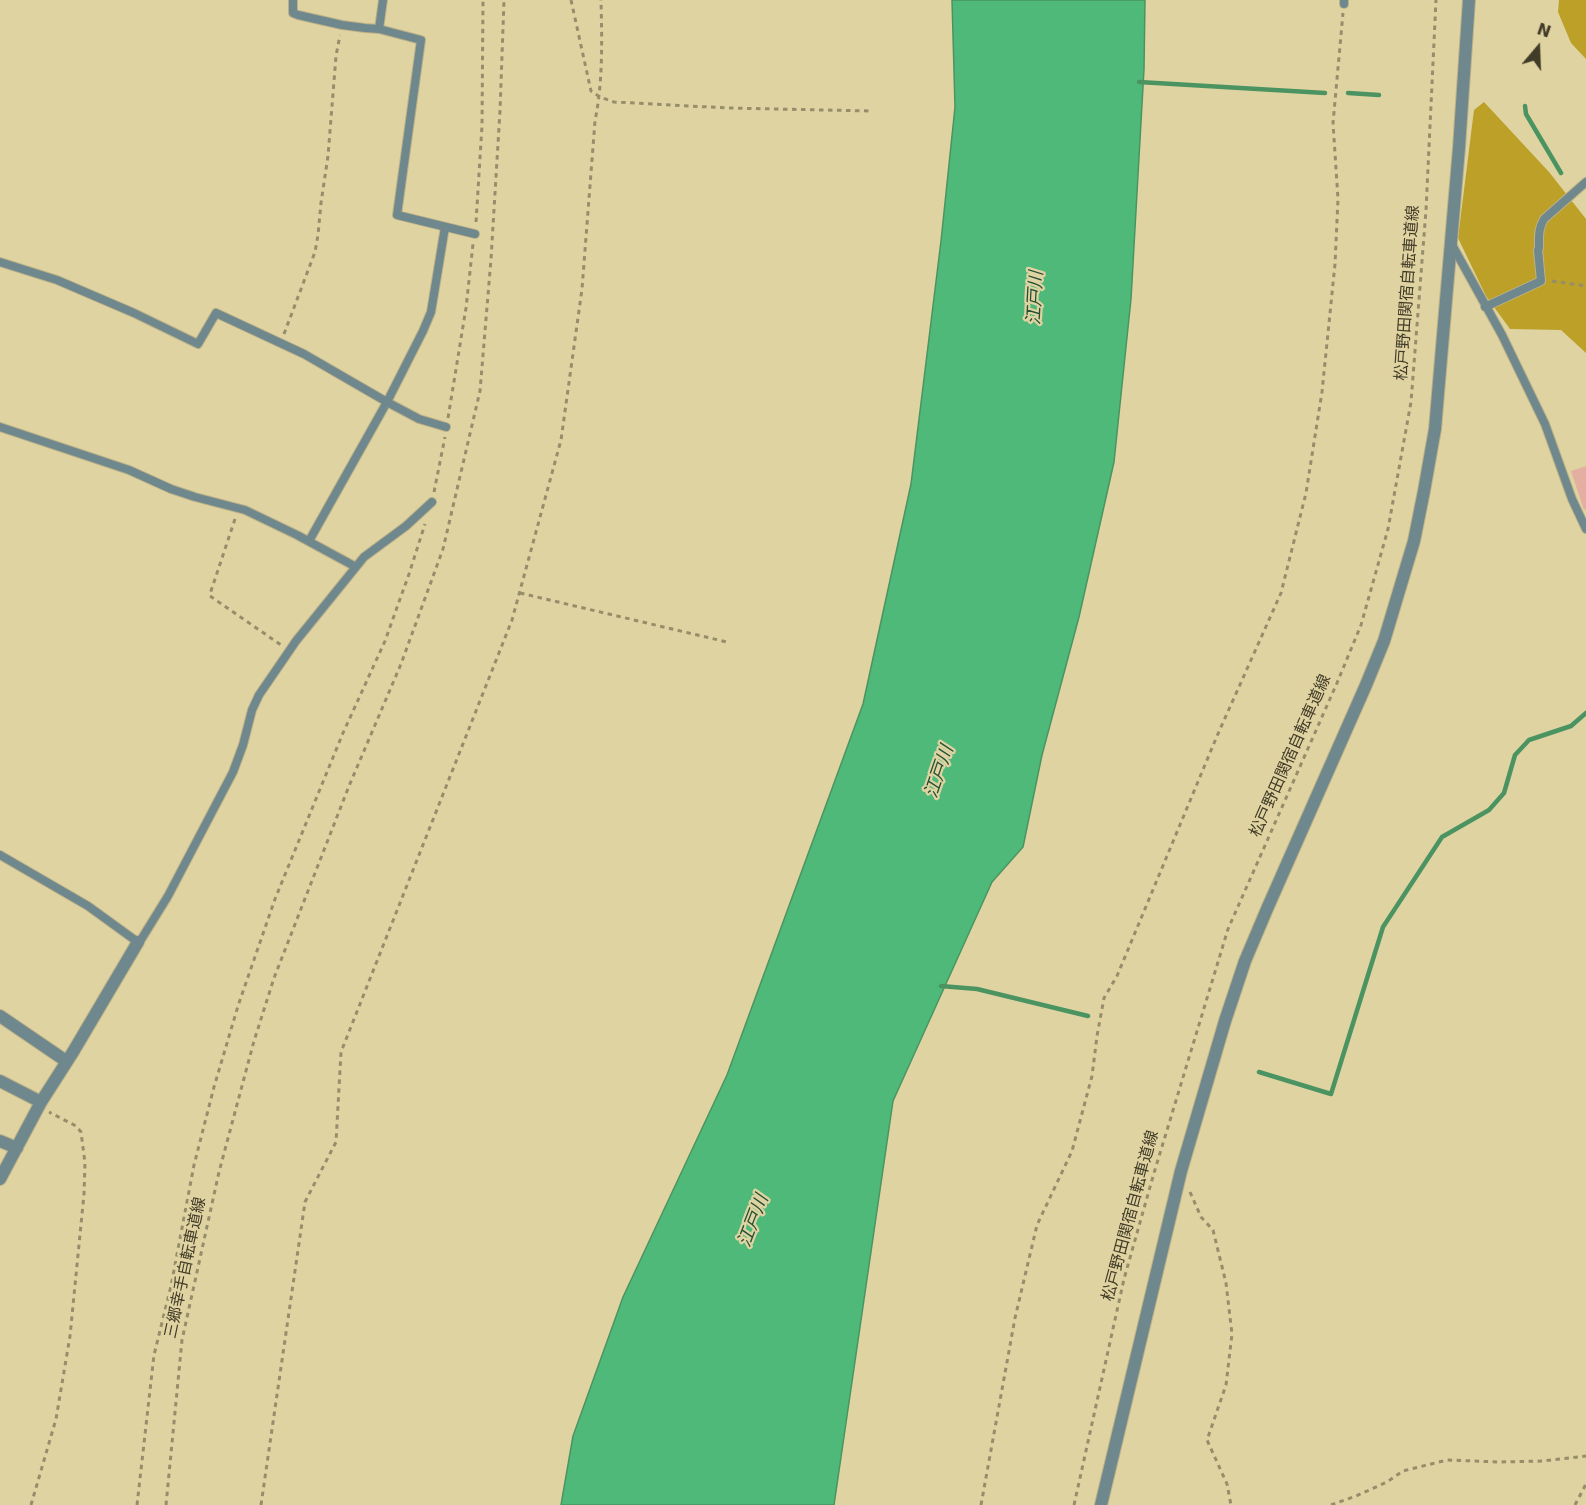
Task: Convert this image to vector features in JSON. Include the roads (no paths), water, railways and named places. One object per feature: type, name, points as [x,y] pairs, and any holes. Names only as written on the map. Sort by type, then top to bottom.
[{"type":"street","points":[[1101,1505],[1181,1171],[1221,1032],[1245,961],[1384,641],[1414,541],[1435,429],[1469,0]]},
{"type":"street","points":[[0,1179],[40,1105],[138,942]]},
{"type":"street","points":[[0,1016],[66,1061]]},
{"type":"street","points":[[0,1081],[40,1105]]},
{"type":"street","points":[[0,1141],[17,1148]]},
{"type":"lane","points":[[292,0],[293,13],[298,15],[342,25],[379,29],[421,40],[397,215],[475,234]]},
{"type":"lane","points":[[379,29],[383,0]]},
{"type":"lane","points":[[1485,307],[1541,281],[1538,250],[1541,225],[1544,219],[1586,182]]},
{"type":"lane","points":[[309,541],[387,402],[423,332],[430,312],[445,227]]},
{"type":"lane","points":[[1451,242],[1502,334],[1545,424],[1572,499],[1586,529]]},
{"type":"lane","points":[[0,262],[57,280],[198,344],[216,313],[332,369],[419,419],[446,427]]},
{"type":"lane","points":[[0,428],[129,470],[171,489],[239,508],[309,541],[356,567]]},
{"type":"lane","points":[[0,855],[88,906],[139,943],[168,896],[233,772],[252,710],[259,695],[289,650],[364,557],[406,526],[432,502]]},
{"type":"water","name":"江戸川","points":[[952,0],[1145,0],[1144,69],[1131,299],[1114,462],[1079,617],[1042,755],[1023,847],[992,882],[893,1101],[834,1505],[561,1505],[573,1436],[623,1297],[727,1075],[863,704],[911,484],[955,107]]},
{"type":"waterway","points":[[1139,82],[1325,93]]},
{"type":"waterway","points":[[1348,93],[1379,95]]},
{"type":"waterway","points":[[1525,106],[1526,114],[1561,173]]},
{"type":"waterway","points":[[1259,1072],[1331,1094],[1383,927],[1442,837],[1489,810],[1504,793],[1515,755],[1529,740],[1571,726],[1586,713]]},
{"type":"waterway","points":[[941,986],[977,989],[1088,1016]]}]
